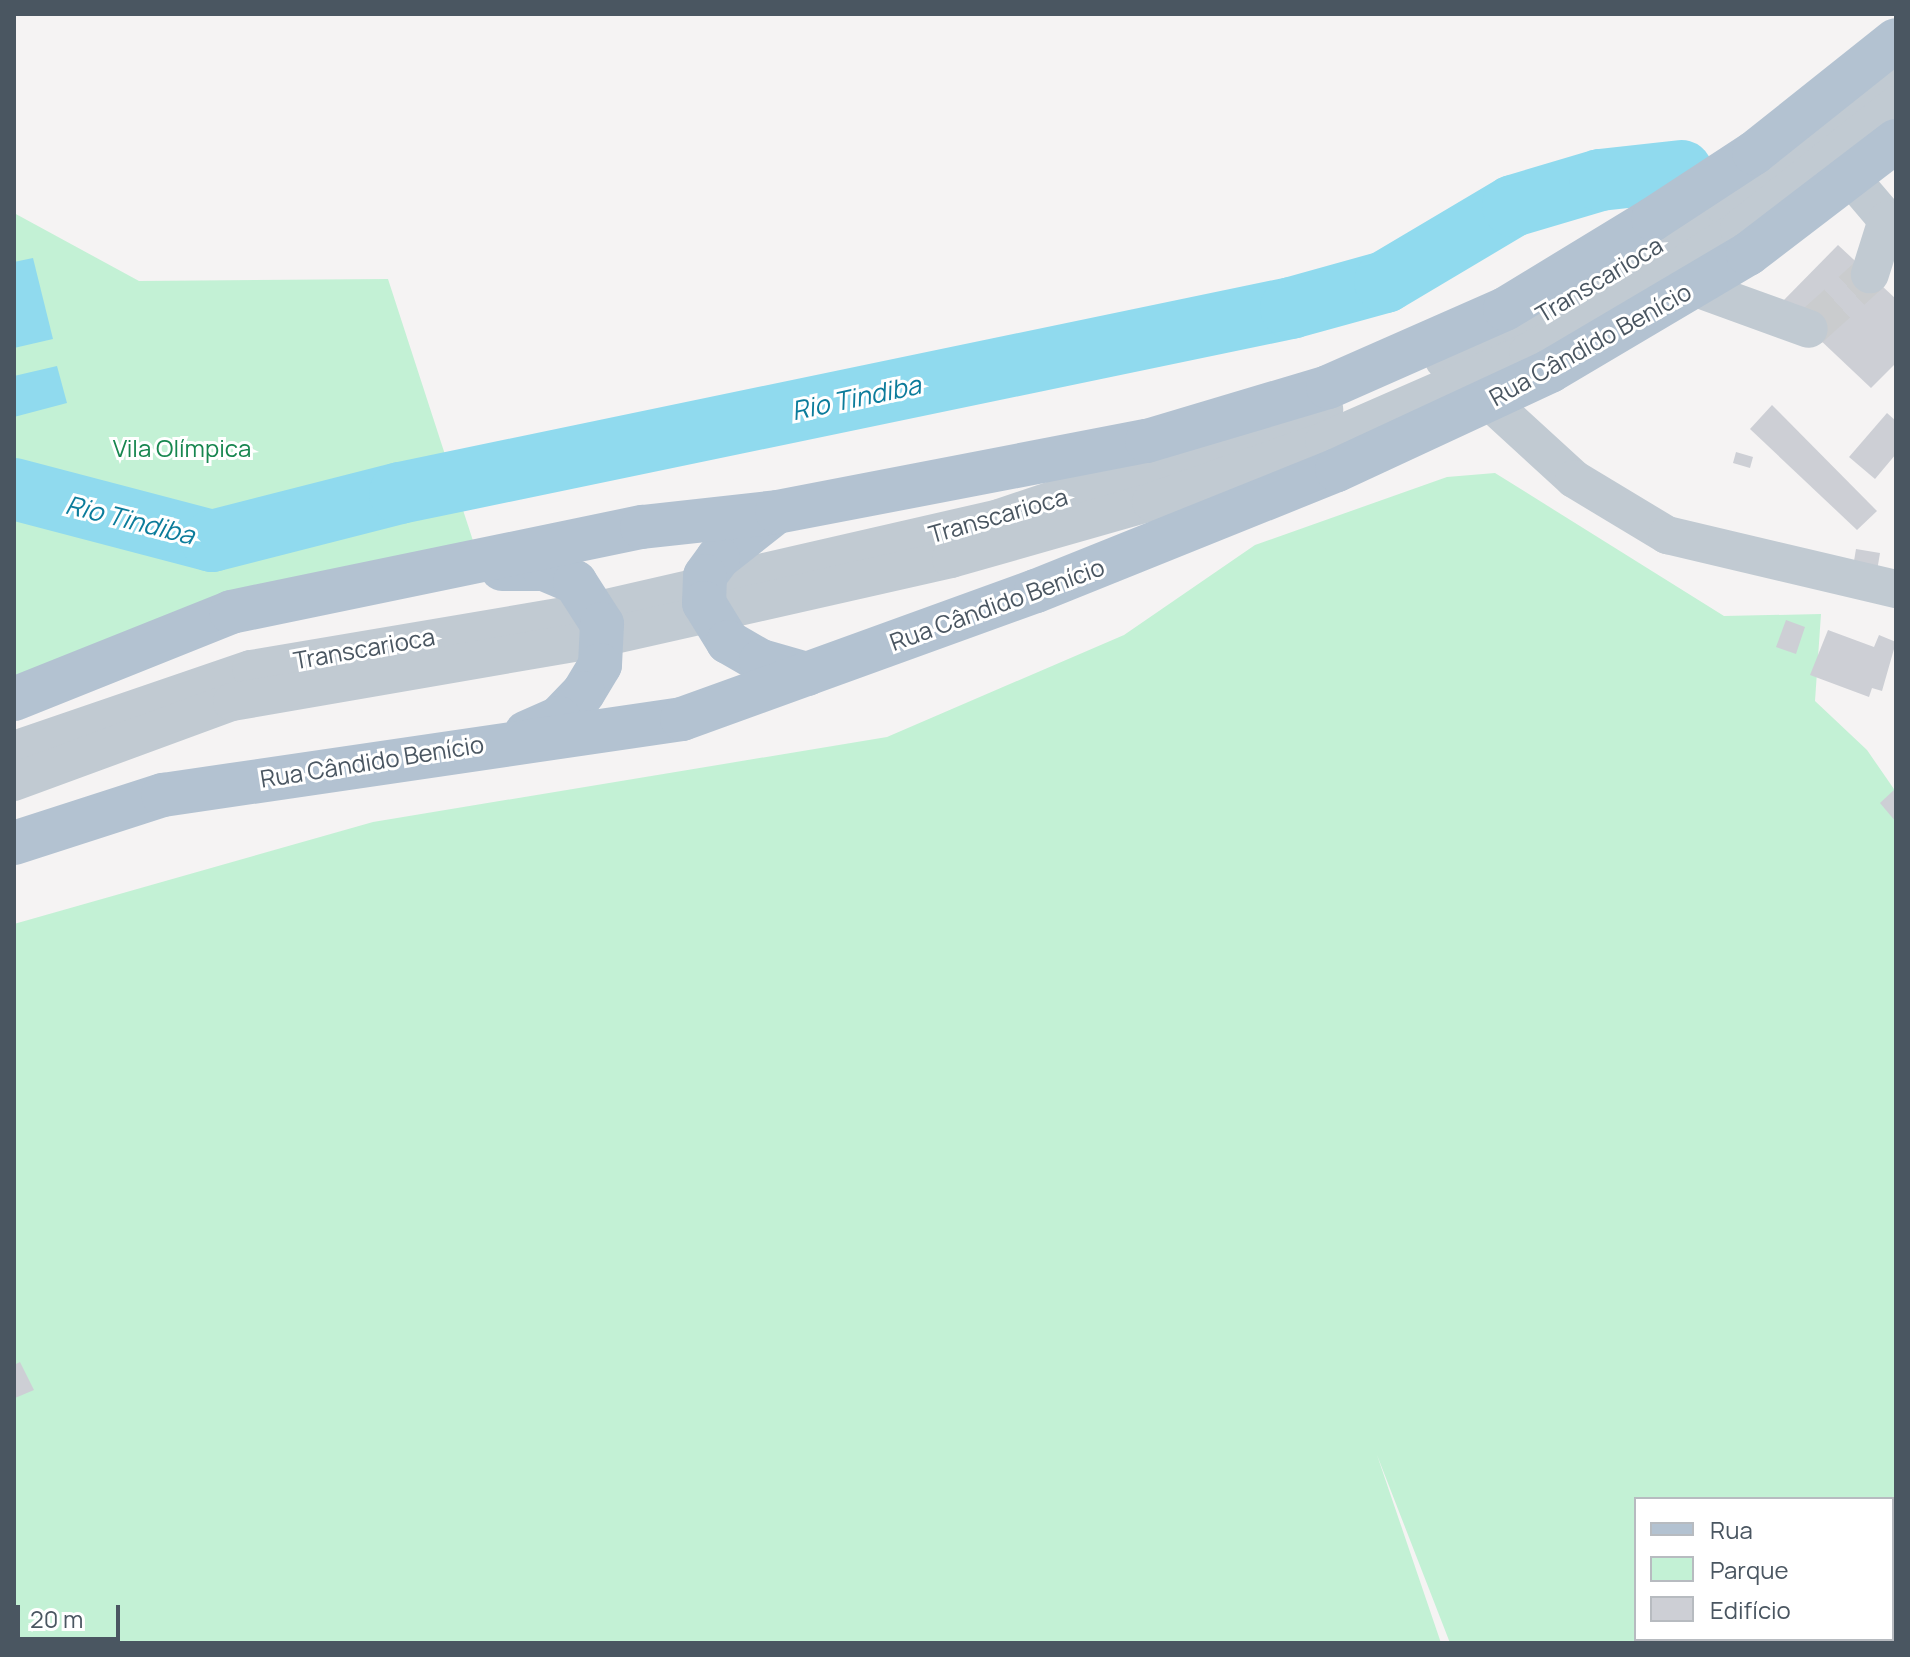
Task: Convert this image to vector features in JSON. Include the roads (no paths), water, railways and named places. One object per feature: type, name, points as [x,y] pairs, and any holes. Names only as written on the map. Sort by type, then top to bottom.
[{"type":"main road","points":[[14,699],[231,612],[421,570],[642,527],[777,512],[1147,441],[1405,357],[1505,309],[1653,219],[1754,153],[1896,40]]},
{"type":"main road","name":"Rua Cândido Benício","points":[[14,843],[163,795],[513,739],[682,719],[1049,586],[1490,402],[1693,287],[1852,179],[1896,141]]},
{"type":"main road","points":[[777,512],[718,558],[705,598],[728,642],[761,661],[807,674]]},
{"type":"main road","points":[[421,570],[544,569],[575,582],[600,624],[600,665],[583,693],[559,718],[513,739]]},
{"type":"street","name":"Transcarioca","points":[[14,782],[232,702],[600,624],[705,598],[999,518],[1324,409],[1466,350],[1545,312],[1722,204],[1896,67]]},
{"type":"street","name":"Transcarioca","points":[[705,598],[951,559],[1151,502],[1457,384],[1699,254],[1896,105]]},
{"type":"street","points":[[1852,179],[1887,220],[1870,274]]},
{"type":"street","points":[[1693,287],[1809,329]]},
{"type":"street","points":[[1490,402],[1574,479],[1667,535],[1896,589]]},
{"type":"street","name":"Transcarioca","points":[[14,750],[251,669],[600,624]]},
{"type":"water","points":[[33,258],[53,339],[14,348],[14,262]]},
{"type":"water","points":[[57,366],[67,403],[14,417],[14,376]]},
{"type":"waterway","name":"Rio Tindiba","points":[[14,489],[212,541],[400,493],[1291,308],[1385,282],[1513,206],[1600,180],[1682,171]]},
{"type":"tunnel","points":[[1809,329],[1870,274]]},
{"type":"park label","name":"Vila Olímpica","points":[[182,448]]}]
